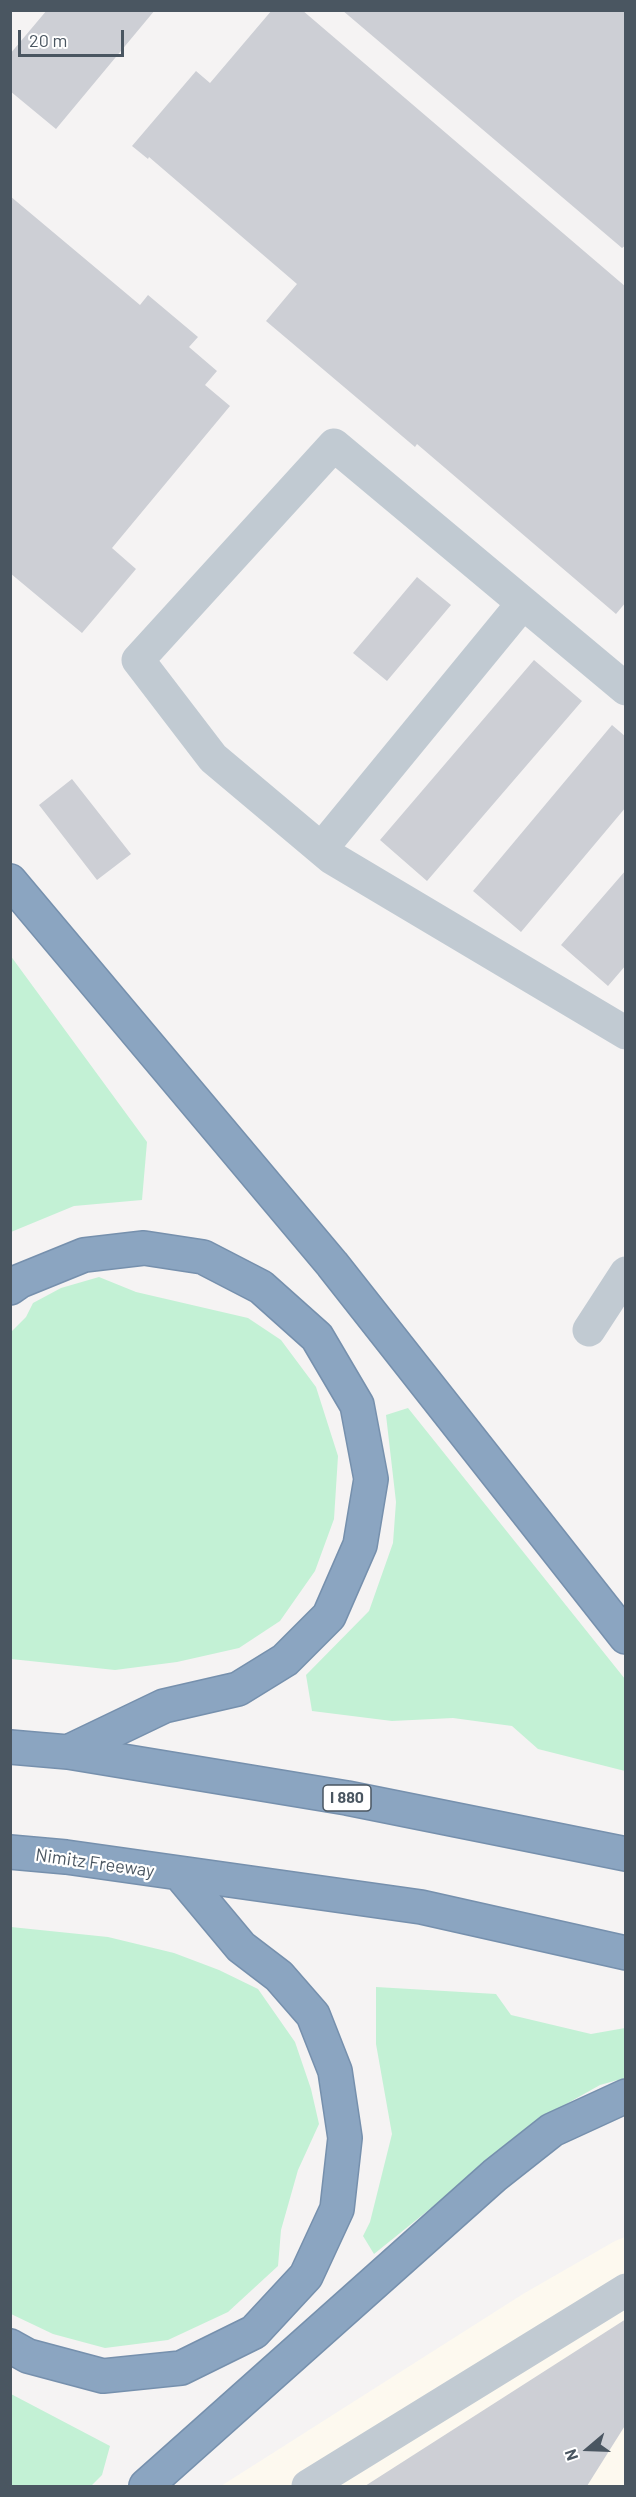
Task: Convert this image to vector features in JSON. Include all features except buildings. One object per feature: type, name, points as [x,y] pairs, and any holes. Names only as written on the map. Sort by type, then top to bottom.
[{"type":"highway","points":[[10,881],[332,1264],[626,1638]]},
{"type":"highway","points":[[10,1288],[20,1281],[84,1255],[144,1248],[203,1257],[261,1287],[317,1336],[357,1405],[371,1479],[360,1545],[329,1616],[285,1660],[238,1689],[164,1706],[68,1752]]},
{"type":"highway","name":"I 880","points":[[10,1748],[68,1752],[347,1798],[626,1854]]},
{"type":"highway","name":"Nimitz Freeway","points":[[10,1852],[66,1857],[421,1907],[626,1953]]},
{"type":"highway","points":[[10,2346],[28,2356],[103,2376],[181,2368],[254,2332],[306,2276],[337,2209],[345,2138],[335,2071],[313,2015],[279,1976],[241,1947],[180,1874]]},
{"type":"highway","points":[[146,2487],[495,2175],[552,2130],[626,2096]]},
{"type":"lane","points":[[626,689],[334,445],[138,660],[213,758],[332,858],[626,1033]]},
{"type":"lane","points":[[322,848],[523,603]]},
{"type":"lane","points":[[589,1330],[626,1273]]},
{"type":"lane","points":[[308,2487],[626,2290]]},
{"type":"shaded area","points":[[625,2237],[625,2486],[221,2486],[523,2294]]},
{"type":"green space","points":[[10,955],[147,1142],[142,1200],[74,1206],[11,1232]]},
{"type":"green space","points":[[99,1277],[136,1292],[248,1318],[281,1340],[316,1387],[338,1456],[334,1519],[315,1571],[280,1621],[239,1648],[177,1662],[115,1670],[11,1659],[11,1332],[26,1317],[33,1303],[61,1288]]},
{"type":"green space","points":[[408,1408],[625,1679],[625,1771],[538,1749],[512,1726],[453,1718],[392,1721],[312,1711],[306,1675],[369,1611],[393,1543],[396,1502],[386,1415]]},
{"type":"green space","points":[[11,1927],[108,1937],[174,1953],[219,1970],[258,1989],[295,2042],[311,2089],[319,2124],[298,2170],[281,2230],[278,2266],[228,2312],[168,2340],[105,2348],[53,2334],[11,2314]]},
{"type":"green space","points":[[376,1987],[496,1994],[511,2015],[591,2034],[625,2028],[625,2078],[600,2085],[534,2122],[374,2254],[363,2236],[370,2222],[392,2134],[376,2044]]},
{"type":"green space","points":[[11,2394],[110,2446],[102,2475],[91,2486],[11,2486]]}]
